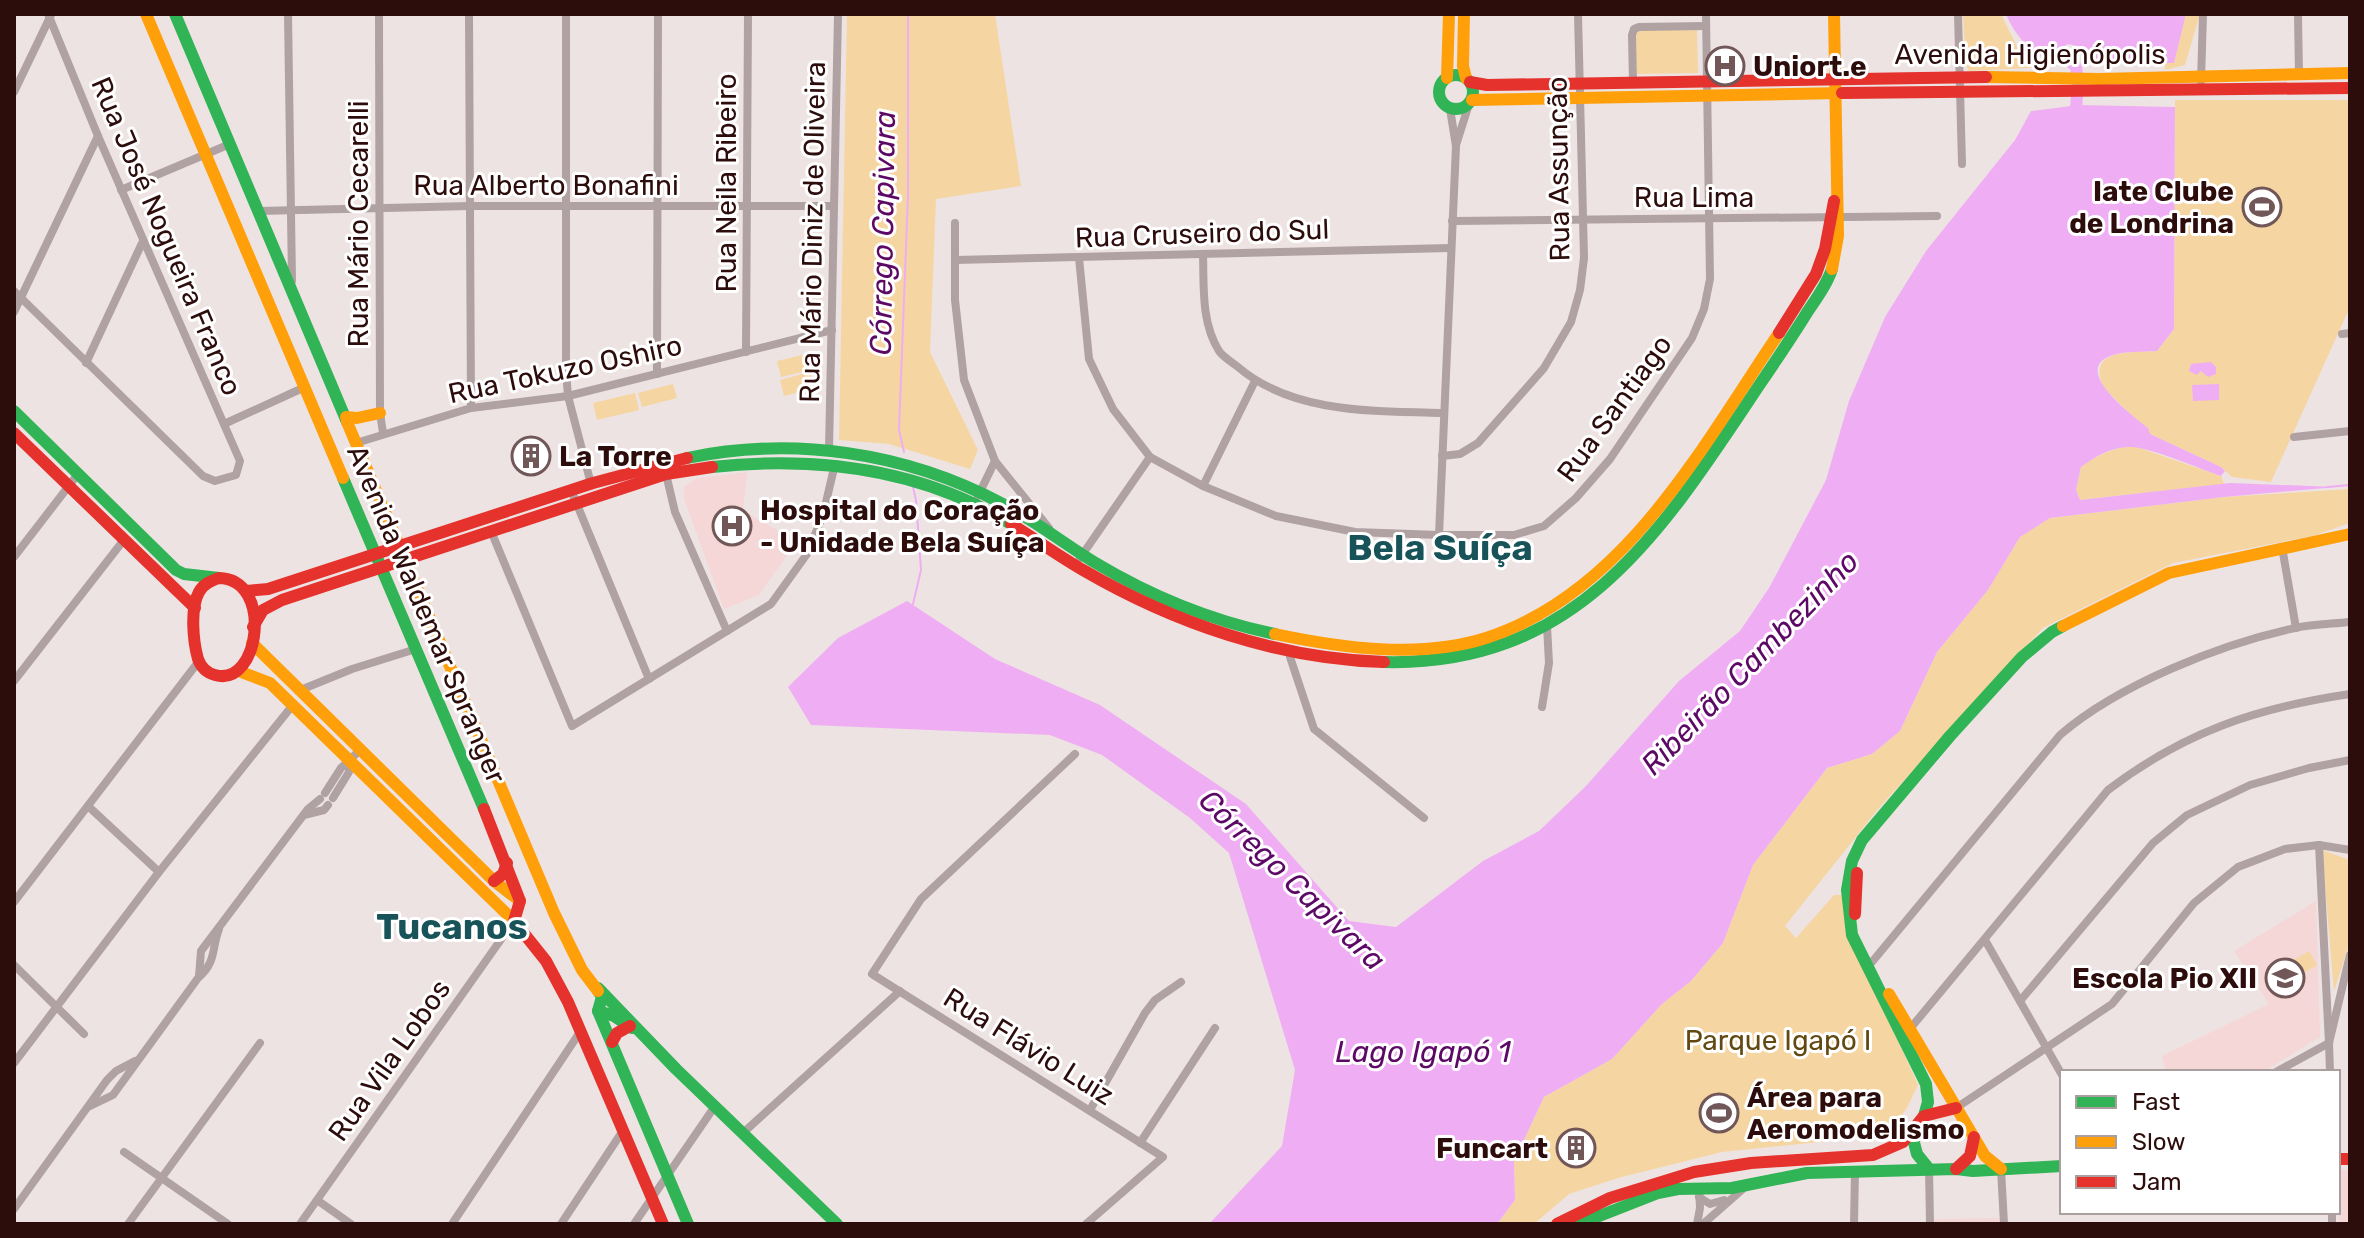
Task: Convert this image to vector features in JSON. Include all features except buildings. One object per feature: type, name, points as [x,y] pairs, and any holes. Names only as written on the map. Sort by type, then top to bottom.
[{"type":"street","name":"Avenida Waldemar Spranger","points":[[146,14],[507,863],[520,901]]},
{"type":"street","name":"Avenida Waldemar Spranger","points":[[175,14],[554,913],[582,970],[619,1007],[634,1029],[837,1224]]},
{"type":"street","points":[[288,14],[292,293]]},
{"type":"street","name":"Rua Mário Cecarelli","points":[[379,14],[380,413],[383,433]]},
{"type":"street","points":[[469,14],[471,408]]},
{"type":"street","points":[[566,14],[568,396],[591,484]]},
{"type":"street","points":[[657,374],[658,14]]},
{"type":"street","name":"Rua Neila Ribeiro","points":[[746,352],[748,14]]},
{"type":"street","name":"Rua Mário Diniz de Oliveira","points":[[829,450],[838,14]]},
{"type":"street","points":[[1439,535],[1456,146],[1450,109],[1442,102],[1439,91],[1447,78],[1449,14]]},
{"type":"street","points":[[1456,146],[1474,91],[1463,66],[1464,14]]},
{"type":"street","name":"Rua Assunção","points":[[1442,456],[1460,454],[1478,443],[1544,368],[1571,322],[1580,290],[1584,258],[1578,14]]},
{"type":"street","name":"Rua Santiago","points":[[1079,258],[1089,359],[1113,409],[1150,457],[1203,486],[1276,516],[1355,532],[1514,535],[1544,526],[1576,498],[1602,469],[1692,338],[1704,309],[1710,279],[1706,14]]},
{"type":"street","points":[[247,591],[268,589],[667,460],[768,447],[829,450],[880,458],[914,468],[977,498],[1003,518],[1078,560],[1148,590],[1185,613],[1273,640],[1292,644],[1432,648],[1490,644],[1547,626],[1580,604],[1640,548],[1696,481],[1831,250],[1835,198],[1834,14]]},
{"type":"street","points":[[1958,14],[1962,164]]},
{"type":"street","points":[[2201,83],[2203,14]]},
{"type":"street","points":[[2298,14],[2299,76]]},
{"type":"street","points":[[14,92],[50,15]]},
{"type":"street","name":"Rua José Nogueira Franco","points":[[50,15],[121,190],[240,461],[236,475],[215,481],[203,476],[86,363]]},
{"type":"street","points":[[1633,83],[1634,29],[1706,26]]},
{"type":"street","name":"Avenida Higienópolis","points":[[1468,80],[1487,85],[1579,90],[1834,86],[1960,92],[2201,83],[2350,73]]},
{"type":"street","points":[[1447,78],[1457,75],[1468,80]]},
{"type":"street","name":"Avenida Higienópolis","points":[[1834,86],[1959,76],[2350,88]]},
{"type":"street","name":"Avenida Higienópolis","points":[[1470,102],[1633,83],[1708,88]]},
{"type":"street","points":[[1450,109],[1460,109],[1470,102]]},
{"type":"street","points":[[14,312],[18,295],[98,136]]},
{"type":"street","points":[[121,190],[230,144]]},
{"type":"street","name":"Rua Alberto Bonafini","points":[[258,211],[470,206],[834,206]]},
{"type":"street","name":"Rua Lima","points":[[1452,221],[1937,216]]},
{"type":"street","points":[[955,223],[955,300],[964,380],[995,461],[1078,560]]},
{"type":"street","points":[[18,295],[86,363],[143,241]]},
{"type":"street","name":"Rua Cruseiro do Sul","points":[[955,260],[1450,248]]},
{"type":"street","points":[[1203,254],[1205,316],[1220,352],[1255,381],[1302,398],[1353,410],[1444,413]]},
{"type":"street","name":"Rua Tokuzo Oshiro","points":[[356,443],[471,408],[568,396],[832,330]]},
{"type":"street","points":[[1203,486],[1255,381]]},
{"type":"street","points":[[224,424],[305,387]]},
{"type":"street","points":[[1490,644],[1550,609],[1589,579],[1666,500],[1744,396]]},
{"type":"street","points":[[14,411],[176,570],[184,574],[236,580],[247,591],[253,627],[252,643],[249,660],[241,672]]},
{"type":"street","points":[[346,417],[380,413]]},
{"type":"street","points":[[2294,437],[2350,431]]},
{"type":"street","points":[[14,433],[195,608]]},
{"type":"street","points":[[1078,560],[1150,457]]},
{"type":"street","points":[[253,627],[269,605],[666,474],[730,464],[768,461],[874,469],[1010,508],[1057,538]]},
{"type":"street","points":[[977,498],[995,461]]},
{"type":"street","points":[[491,531],[572,726],[771,604],[807,554],[823,515],[835,464]]},
{"type":"street","points":[[14,557],[78,474]]},
{"type":"street","points":[[666,474],[675,512],[727,631]]},
{"type":"street","points":[[571,490],[649,679]]},
{"type":"street","points":[[1581,1220],[1652,1182],[1754,1161],[1861,1157],[1883,1153],[1901,1145],[1912,1135],[1924,1116],[1928,1102],[1926,1084],[1852,935],[1845,879],[1857,846],[1950,736],[2022,657],[2052,632],[2169,573],[2282,546],[2350,534]]},
{"type":"street","points":[[1630,538],[1640,548]]},
{"type":"street","points":[[14,681],[123,541]]},
{"type":"street","points":[[2282,546],[2296,628]]},
{"type":"street","points":[[219,578],[204,585],[196,599],[199,661],[204,670],[223,677],[241,672],[270,683],[514,921],[546,961],[568,1002],[663,1224]]},
{"type":"street","points":[[1872,962],[2060,735],[2073,724],[2158,676],[2213,652],[2296,628],[2350,622]]},
{"type":"street","points":[[1542,707],[1549,663],[1547,626]]},
{"type":"street","points":[[252,643],[494,881],[520,901],[542,905],[554,913]]},
{"type":"street","points":[[1292,644],[1290,657],[1314,729],[1424,818]]},
{"type":"street","points":[[298,691],[352,669],[416,649]]},
{"type":"street","points":[[14,902],[199,661]]},
{"type":"street","points":[[1909,1051],[1909,1031],[2108,790],[2145,762],[2209,730],[2258,711],[2350,694]]},
{"type":"street","points":[[14,1063],[159,872],[292,706]]},
{"type":"street","points":[[198,978],[202,952],[304,815],[324,801],[341,768],[359,751]]},
{"type":"street","name":"Rua Flávio Luiz","points":[[1075,754],[921,899],[872,974],[1163,1157],[1086,1224]]},
{"type":"street","points":[[2020,1001],[2153,843],[2187,815],[2250,785],[2350,760]]},
{"type":"street","points":[[88,806],[159,872]]},
{"type":"street","points":[[1855,914],[1860,858],[1873,829]]},
{"type":"street","points":[[2319,845],[2330,1070]]},
{"type":"street","points":[[1924,1116],[1934,1111],[1956,1108],[2112,1004],[2194,903],[2238,867],[2285,849],[2319,845],[2350,850]]},
{"type":"street","points":[[494,881],[503,874],[507,863]]},
{"type":"street","points":[[1845,879],[1862,941],[1909,1031],[1985,1156],[2001,1169],[2004,1224]]},
{"type":"street","points":[[514,921],[520,901]]},
{"type":"street","name":"Rua Vila Lobos","points":[[300,1224],[514,921]]},
{"type":"street","points":[[88,1107],[113,1095],[125,1080],[214,955],[219,929]]},
{"type":"street","points":[[1852,935],[1865,958],[1872,962]]},
{"type":"street","points":[[1985,940],[2060,1072]]},
{"type":"street","points":[[202,952],[205,960],[214,955]]},
{"type":"street","points":[[2280,1070],[2329,1043],[2350,955]]},
{"type":"street","points":[[14,965],[84,1034]]},
{"type":"street","points":[[2325,974],[2330,994],[2339,996]]},
{"type":"street","points":[[1090,1110],[1145,1013],[1155,1000],[1181,982]]},
{"type":"street","points":[[597,987],[602,997],[598,1011]]},
{"type":"street","points":[[744,1132],[900,991]]},
{"type":"street","points":[[568,1002],[586,1012],[598,1011],[614,1016],[634,1029]]},
{"type":"street","points":[[598,1011],[688,1224]]},
{"type":"street","points":[[1140,1143],[1215,1028]]},
{"type":"street","points":[[612,1042],[617,1033],[634,1029]]},
{"type":"street","points":[[452,1224],[580,1032]]},
{"type":"street","points":[[128,1224],[260,1043]]},
{"type":"street","points":[[14,1209],[100,1089],[116,1071],[136,1061]]},
{"type":"street","points":[[116,1071],[125,1080]]},
{"type":"street","points":[[100,1089],[106,1098]]},
{"type":"street","points":[[634,1224],[715,1106]]},
{"type":"street","points":[[561,1224],[622,1132]]},
{"type":"street","points":[[1912,1135],[1919,1159],[1929,1169],[1930,1224]]},
{"type":"street","points":[[1956,1169],[1972,1154],[1974,1137]]},
{"type":"street","points":[[124,1152],[228,1224]]},
{"type":"street","points":[[1557,1224],[1581,1220],[1658,1193],[1678,1189],[1699,1192],[1732,1188],[1807,1173],[2060,1166]]},
{"type":"street","points":[[1697,1224],[1699,1192],[1710,1169]]},
{"type":"street","points":[[1854,1224],[1855,1171]]},
{"type":"street","points":[[1703,1224],[1748,1185]]},
{"type":"street","points":[[1699,1192],[1710,1204],[1730,1198]]},
{"type":"street","points":[[317,1200],[351,1224]]},
{"type":"shaded area","name":"Hospital do Coração - Unidade Bela Suíça","points":[[747,472],[743,511],[797,541],[759,595],[724,609],[684,499],[684,487],[697,478]]},
{"type":"shaded area","name":"Escola Pio XII","points":[[2316,901],[2320,1037],[2266,1070],[2166,1070],[2162,1056],[2269,1004],[2234,951]]},
{"type":"shaded area","points":[[2340,1170],[2350,1170],[2350,1224],[2339,1224]]},
{"type":"shaded area","points":[[1999,1218],[2000,1224],[1935,1224],[1934,1219]]},
{"type":"green space","points":[[847,14],[995,14],[1021,186],[936,199],[930,352],[978,450],[970,469],[889,444],[839,440]]},
{"type":"green space","points":[[1963,14],[2001,14],[2019,51],[2050,67],[1969,71],[1966,66]]},
{"type":"green space","points":[[2186,14],[2200,14],[2185,65],[2165,70],[2165,63],[2174,62]]},
{"type":"green space","points":[[1697,29],[1698,73],[1636,74],[1635,30]]},
{"type":"green space","name":"Iate Clube de Londrina","points":[[2175,100],[2350,100],[2350,307],[2271,482],[2232,477],[2221,467],[2150,434],[2104,388],[2100,375],[2106,359],[2124,353],[2157,351],[2174,329]]},
{"type":"green space","points":[[811,353],[815,369],[781,377],[777,361]]},
{"type":"green space","points":[[810,372],[814,388],[784,396],[780,380]]},
{"type":"green space","points":[[673,384],[677,398],[642,407],[638,393]]},
{"type":"green space","points":[[635,393],[639,410],[597,420],[593,403]]},
{"type":"green space","points":[[2134,446],[2221,476],[2224,484],[2080,500],[2076,490],[2081,467],[2106,452]]},
{"type":"green space","name":"Parque Igapó I","points":[[2350,489],[2350,523],[2312,536],[2173,563],[2043,628],[1878,809],[1785,926],[1796,938],[1834,895],[1843,895],[1851,936],[1918,1085],[1907,1108],[1887,1135],[1722,1152],[1618,1178],[1569,1194],[1534,1224],[1497,1224],[1515,1200],[1514,1161],[1544,1097],[1612,1059],[1662,1004],[1691,981],[1723,943],[1753,865],[1827,768],[1872,754],[1900,731],[1937,652],[1988,590],[2020,537],[2050,518],[2224,497]]},
{"type":"green space","points":[[2322,850],[2350,860],[2350,941],[2334,991]]},
{"type":"green space","points":[[2309,951],[2317,965],[2295,978],[2287,964]]},
{"type":"water","points":[[2006,14],[2186,14],[2174,63],[2165,63],[2096,62],[2081,47],[2068,44],[2049,60],[2023,42]]},
{"type":"water","name":"Lago Igapó 1","points":[[2079,105],[2175,107],[2174,329],[2157,351],[2113,355],[2101,362],[2098,371],[2109,393],[2148,428],[2150,434],[2225,471],[2221,476],[2151,451],[2118,448],[2081,467],[2076,490],[2080,500],[2230,483],[2336,487],[2050,518],[2020,537],[1988,590],[1937,652],[1900,731],[1872,754],[1827,768],[1753,865],[1723,943],[1691,981],[1662,1004],[1612,1059],[1544,1097],[1514,1161],[1515,1200],[1497,1224],[1209,1224],[1282,1146],[1295,1070],[1229,853],[1190,818],[1102,755],[1050,735],[811,725],[788,687],[838,638],[907,601],[995,659],[1100,705],[1246,804],[1349,921],[1396,927],[1483,861],[1539,831],[1586,786],[1679,681],[1740,631],[1769,588],[1826,480],[1849,401],[1885,317],[1926,251],[2015,140],[2031,111]]},
{"type":"water","points":[[2211,362],[2216,367],[2216,374],[2208,377],[2201,371],[2197,375],[2189,371],[2191,364]]},
{"type":"water","points":[[2219,384],[2219,400],[2193,401],[2192,385]]},
{"type":"waterway","name":"Córrego Capivara","points":[[904,452],[899,430],[908,195],[908,14]]},
{"type":"waterway","name":"Ribeirão Cambezinho","points":[[2065,57],[2076,67],[2075,121]]},
{"type":"waterway","points":[[2327,487],[2350,485]]},
{"type":"waterway","name":"Córrego Capivara","points":[[913,487],[921,570],[913,604]]},
{"type":"traffic: fast","points":[[175,14],[347,422]]},
{"type":"traffic: fast","points":[[1456,75],[1468,80],[1473,92],[1468,104],[1456,109],[1444,104],[1439,92],[1444,80],[1456,75]]},
{"type":"traffic: fast","points":[[1384,662],[1452,658],[1511,641],[1562,615],[1608,580],[1649,539],[1686,491],[1790,340],[1822,291],[1832,269]]},
{"type":"traffic: fast","points":[[14,411],[176,570],[184,574],[219,578]]},
{"type":"traffic: fast","points":[[687,458],[767,449],[808,449],[848,453],[926,471],[1001,503],[1094,562],[1159,596],[1228,622],[1275,634]]},
{"type":"traffic: fast","points":[[712,467],[790,463],[866,470],[941,490],[1011,524]]},
{"type":"traffic: fast","points":[[343,478],[484,809]]},
{"type":"traffic: fast","points":[[1924,1116],[1928,1102],[1926,1084],[1852,935],[1847,890],[1852,861],[1862,840],[1950,736],[2022,657],[2063,626]]},
{"type":"traffic: fast","points":[[598,988],[676,1069],[837,1224]]},
{"type":"traffic: fast","points":[[598,991],[602,997],[598,1011],[688,1224]]},
{"type":"traffic: fast","points":[[598,1011],[614,1016],[632,1028]]},
{"type":"traffic: fast","points":[[1912,1135],[1917,1154],[1929,1169]]},
{"type":"traffic: fast","points":[[1579,1224],[1658,1193],[1678,1189],[1732,1188],[1807,1173],[1973,1171],[2060,1166]]},
{"type":"traffic: slow","points":[[146,14],[343,478]]},
{"type":"traffic: slow","points":[[1447,78],[1449,14]]},
{"type":"traffic: slow","points":[[1464,14],[1463,66],[1466,78]]},
{"type":"traffic: slow","points":[[1832,269],[1838,236],[1834,14]]},
{"type":"traffic: slow","points":[[1986,77],[2099,79],[2350,73]]},
{"type":"traffic: slow","points":[[1472,100],[1842,93]]},
{"type":"traffic: slow","points":[[1275,634],[1353,647],[1408,650],[1486,638],[1535,617],[1580,587],[1619,552],[1656,511],[1689,468],[1779,333]]},
{"type":"traffic: slow","points":[[346,417],[380,413]]},
{"type":"traffic: slow","points":[[347,422],[554,913],[582,970],[598,991]]},
{"type":"traffic: slow","points":[[2063,626],[2169,573],[2350,534]]},
{"type":"traffic: slow","points":[[252,643],[494,881],[520,901]]},
{"type":"traffic: slow","points":[[241,672],[270,683],[514,921]]},
{"type":"traffic: slow","points":[[1889,994],[1985,1156],[2001,1169]]},
{"type":"traffic: jam","points":[[1470,82],[1487,85],[1986,77]]},
{"type":"traffic: jam","points":[[1842,93],[2350,88]]},
{"type":"traffic: jam","points":[[1779,333],[1816,274],[1825,249],[1834,201]]},
{"type":"traffic: jam","points":[[14,433],[195,608]]},
{"type":"traffic: jam","points":[[247,591],[268,589],[593,483],[687,458]]},
{"type":"traffic: jam","points":[[253,627],[263,610],[282,600],[666,474],[712,467]]},
{"type":"traffic: jam","points":[[1011,524],[1074,565],[1190,622],[1266,646],[1305,654],[1384,662]]},
{"type":"traffic: jam","points":[[219,578],[236,583],[248,595],[254,613],[251,650],[242,665],[230,675],[209,673],[198,659],[195,643],[193,615],[196,599],[203,587],[219,578]]},
{"type":"traffic: jam","points":[[484,809],[520,901],[514,921],[546,961],[568,1002],[663,1224]]},
{"type":"traffic: jam","points":[[494,881],[503,874],[507,863]]},
{"type":"traffic: jam","points":[[1855,914],[1857,873]]},
{"type":"traffic: jam","points":[[612,1042],[617,1033],[630,1026]]},
{"type":"traffic: jam","points":[[1557,1224],[1610,1198],[1694,1172],[1751,1163],[1873,1155],[1903,1142],[1924,1116],[1956,1108]]},
{"type":"traffic: jam","points":[[1956,1169],[1970,1156],[1974,1137]]},
{"type":"traffic: jam","points":[[2340,1159],[2350,1159]]},
{"type":"place","name":"Uniort.e","points":[[1725,66]]},
{"type":"place","name":"Iate Clube de Londrina","points":[[2262,207]]},
{"type":"place","name":"La Torre","points":[[531,456]]},
{"type":"place","name":"Hospital do Coração - Unidade Bela Suíça","points":[[732,526]]},
{"type":"place","name":"Escola Pio XII","points":[[2285,978]]},
{"type":"place","name":"Área para Aeromodelismo","points":[[1719,1113]]},
{"type":"place","name":"Funcart","points":[[1576,1148]]},
{"type":"district","name":"Bela Suíça","points":[[1440,547]]},
{"type":"district","name":"Tucanos","points":[[452,926]]}]
